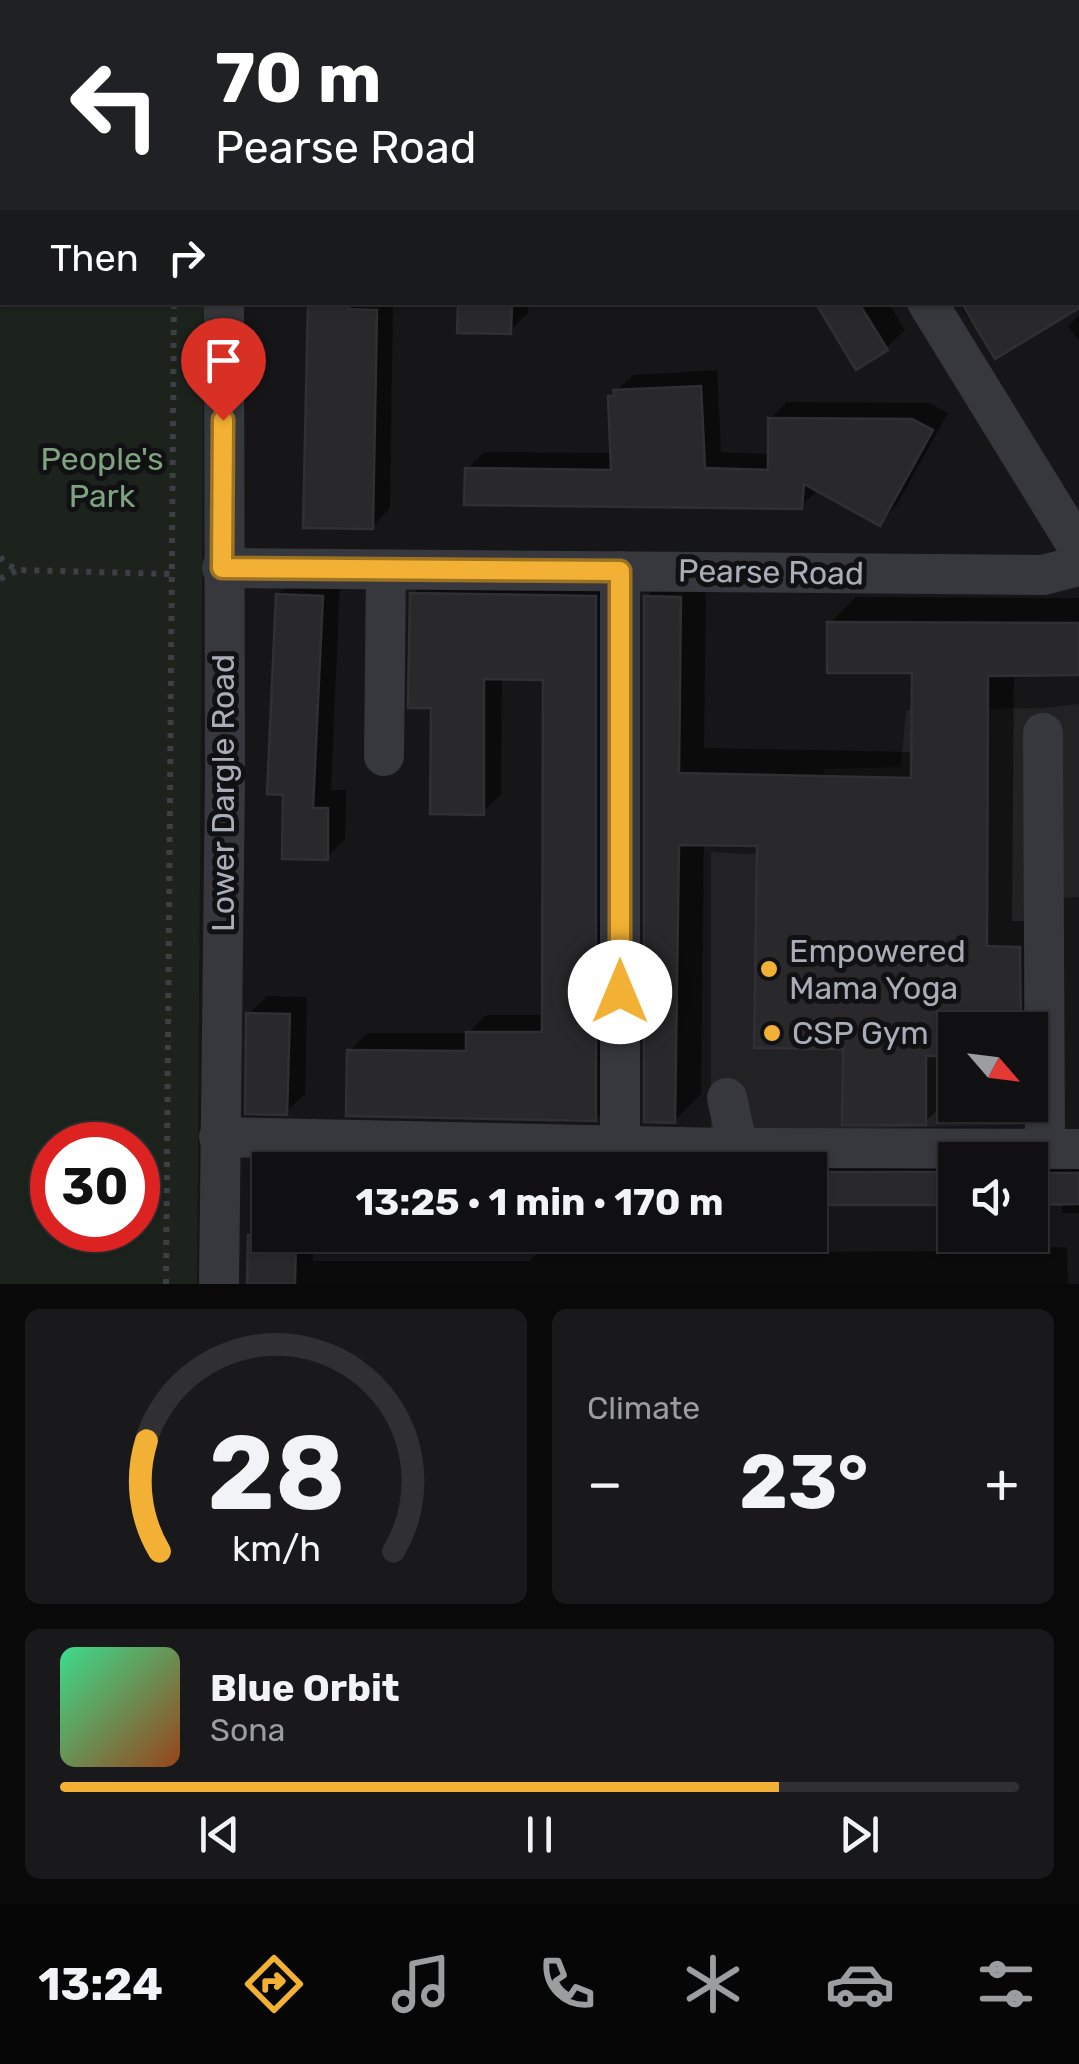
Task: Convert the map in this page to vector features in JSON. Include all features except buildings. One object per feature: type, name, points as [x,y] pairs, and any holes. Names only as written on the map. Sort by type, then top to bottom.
[{"type":"street","name":"Lower Dargle Road","points":[[218,1284],[225,778],[224,305]]},
{"type":"street","points":[[928,305],[1079,549]]},
{"type":"street","name":"Pearse Road","points":[[222,568],[1043,575],[1079,566]]},
{"type":"street","points":[[384,756],[386,570]]},
{"type":"street","points":[[620,571],[620,1146]]},
{"type":"street","points":[[220,1137],[738,1148],[1062,1148],[1043,734]]},
{"type":"street","points":[[727,1098],[738,1148]]},
{"type":"path","points":[[166,1284],[174,305]]},
{"type":"path","points":[[0,557],[18,570],[170,574]]},
{"type":"path","points":[[0,579],[18,570]]},
{"type":"shaded area","points":[[1079,704],[1079,897],[1056,898],[1048,1124],[711,1132],[711,852],[821,858],[824,769],[901,767],[906,710]]},
{"type":"green space","name":"People's Park","points":[[0,305],[204,305],[197,1284],[0,1284]]},
{"type":"place","name":"Empowered Mama Yoga","points":[[769,969]]},
{"type":"place","name":"CSP Gym","points":[[772,1033]]},
{"type":"route","points":[[223,420],[222,568],[620,571],[620,992]]}]
